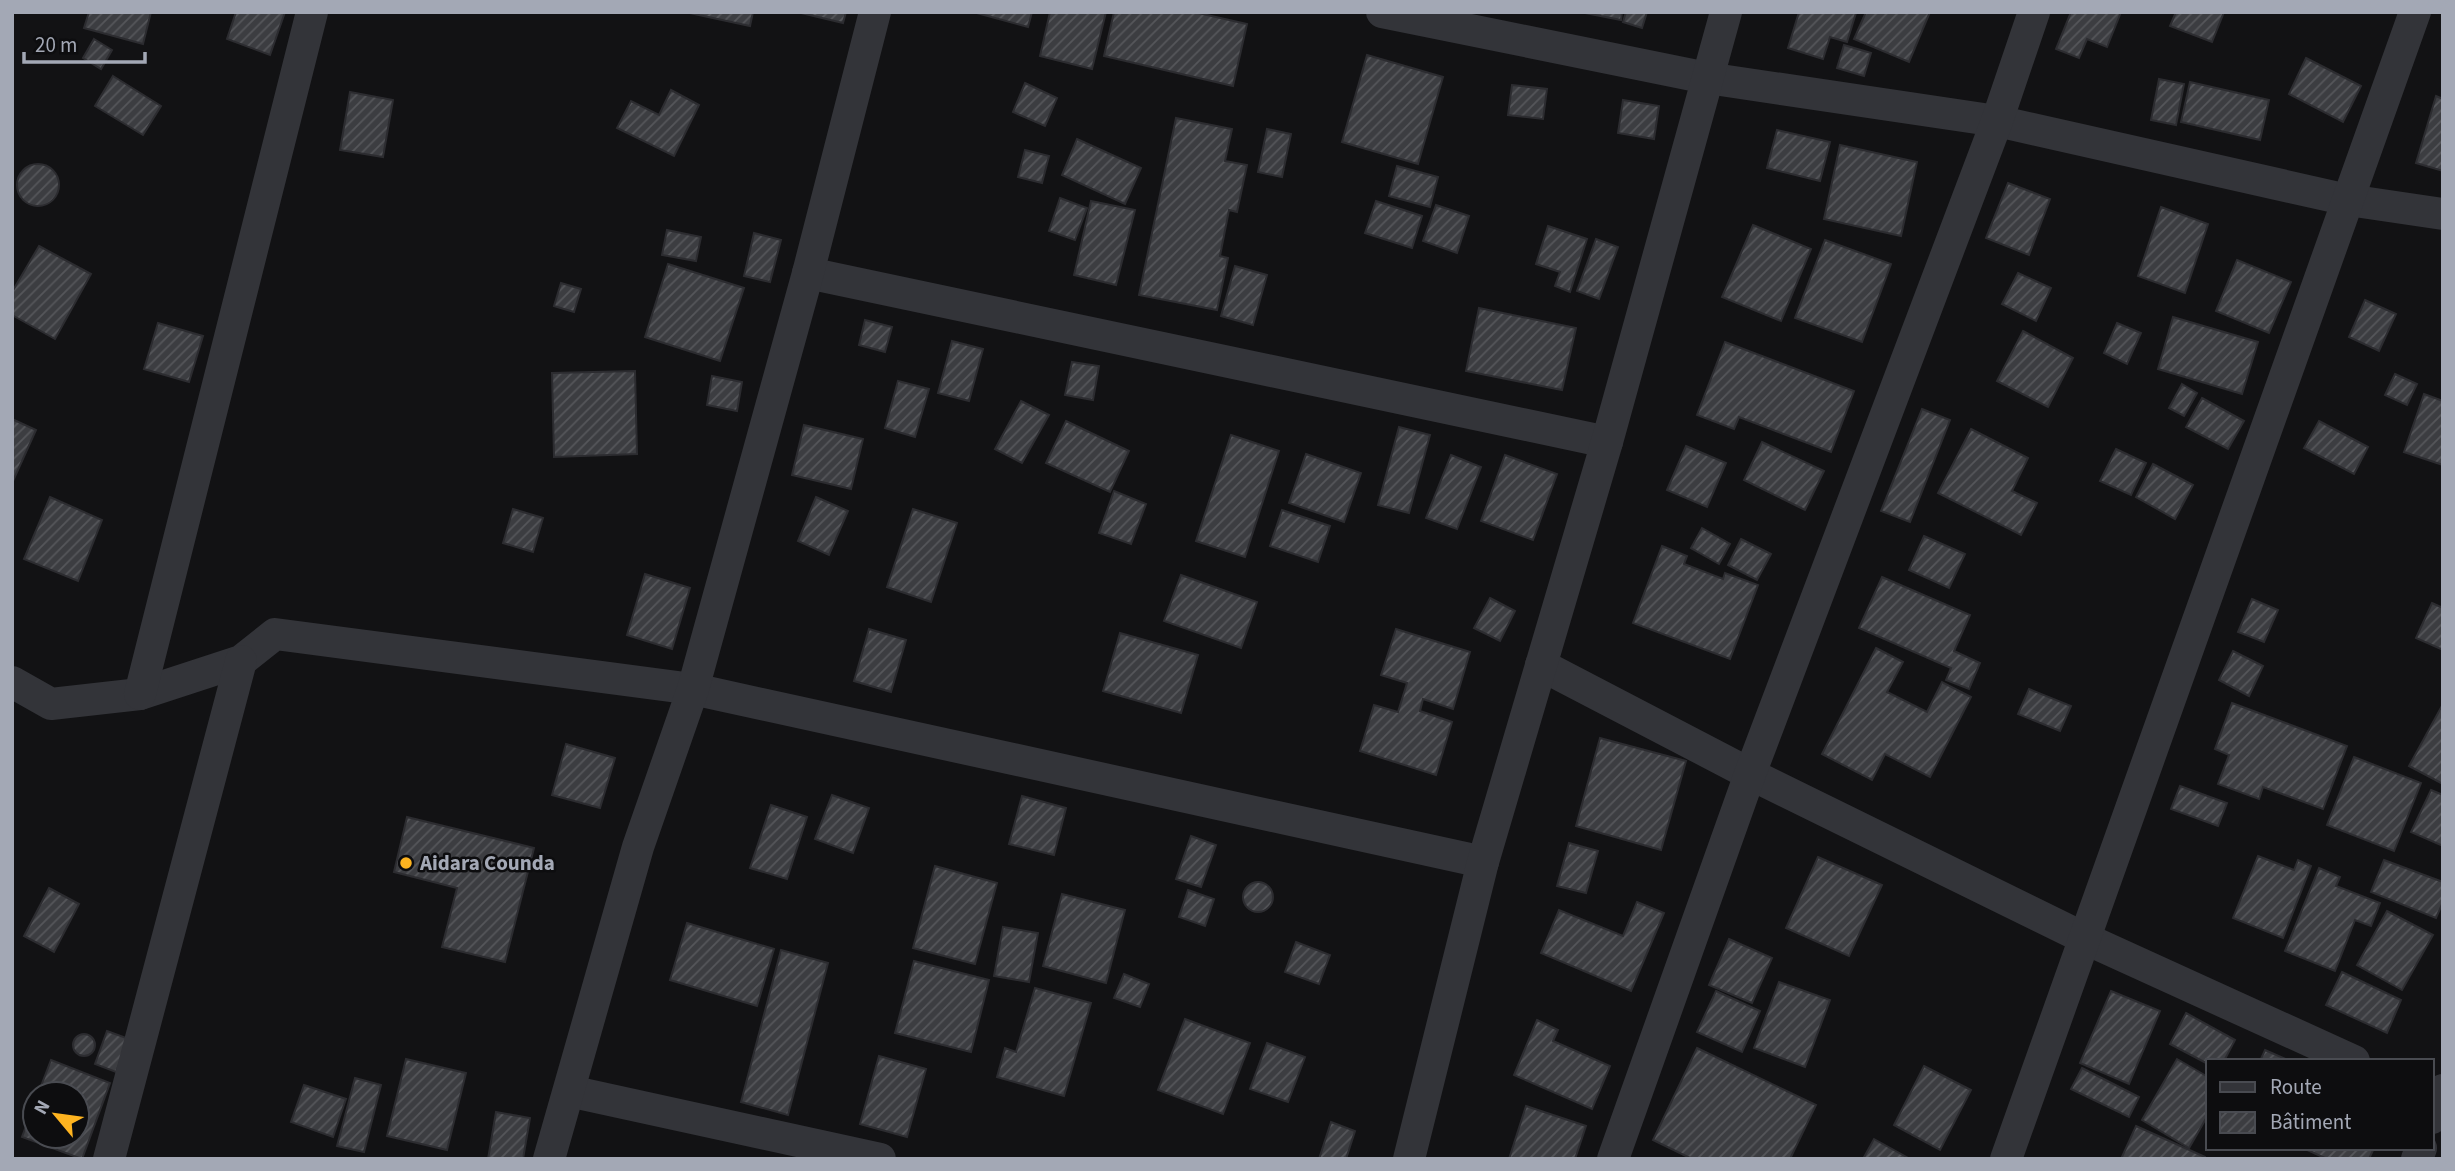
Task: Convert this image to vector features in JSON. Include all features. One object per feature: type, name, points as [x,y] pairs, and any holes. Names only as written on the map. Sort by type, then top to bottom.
[{"type":"street","points":[[140,694],[312,12]]},
{"type":"street","points":[[549,1159],[638,847],[693,689],[808,274],[875,12]]},
{"type":"street","points":[[1382,12],[1707,78],[1997,121],[2348,200],[2443,214]]},
{"type":"street","points":[[1409,1159],[1483,862],[1607,442],[1726,12]]},
{"type":"street","points":[[1613,1159],[1750,774],[1997,121],[2034,12]]},
{"type":"street","points":[[2006,1159],[2415,12]]},
{"type":"street","points":[[808,274],[1607,442]]},
{"type":"street","points":[[12,682],[51,704],[140,694],[242,661],[275,634],[693,689],[1483,862]]},
{"type":"street","points":[[108,1159],[242,661]]},
{"type":"street","points":[[1541,665],[1750,774],[2086,939],[2350,1059]]},
{"type":"street","points":[[569,1091],[880,1159]]},
{"type":"building","points":[[89,12],[151,12],[143,44],[84,28]]},
{"type":"building","points":[[236,12],[285,12],[270,55],[227,39]]},
{"type":"building","points":[[685,12],[753,12],[750,26]]},
{"type":"building","points":[[797,12],[846,12],[843,23]]},
{"type":"building","points":[[973,12],[1032,12],[1028,27]]},
{"type":"building","points":[[1050,12],[1106,12],[1092,69],[1040,56]]},
{"type":"building","points":[[1114,12],[1194,12],[1247,24],[1233,86],[1104,56]]},
{"type":"building","points":[[1580,12],[1622,12],[1621,20]]},
{"type":"building","points":[[1626,12],[1647,12],[1642,28],[1623,22]]},
{"type":"building","points":[[1799,12],[1856,13],[1847,42],[1830,37],[1823,59],[1788,48]]},
{"type":"building","points":[[1866,12],[1930,12],[1909,62],[1854,39]]},
{"type":"building","points":[[2071,12],[2121,12],[2107,47],[2087,39],[2079,58],[2056,49]]},
{"type":"building","points":[[2176,12],[2224,12],[2212,42],[2170,26]]},
{"type":"building","points":[[94,39],[112,50],[101,69],[83,58]]},
{"type":"building","points":[[1844,45],[1871,53],[1864,76],[1837,68]]},
{"type":"building","points":[[1367,55],[1443,77],[1418,164],[1342,142]]},
{"type":"building","points":[[2306,58],[2361,86],[2343,122],[2289,94]]},
{"type":"building","points":[[113,76],[161,106],[143,135],[95,106]]},
{"type":"building","points":[[2159,79],[2184,84],[2176,125],[2151,120]]},
{"type":"building","points":[[2190,82],[2269,100],[2260,140],[2181,122]]},
{"type":"building","points":[[1025,83],[1057,98],[1045,126],[1013,112]]},
{"type":"building","points":[[1512,85],[1547,89],[1543,119],[1508,115]]},
{"type":"building","points":[[671,90],[699,105],[674,156],[617,128],[631,101],[659,115]]},
{"type":"building","points":[[350,92],[393,100],[383,157],[340,150]]},
{"type":"building","points":[[2436,96],[2443,99],[2443,171],[2416,163]]},
{"type":"building","points":[[1623,100],[1659,106],[1654,139],[1618,133]]},
{"type":"building","points":[[1176,118],[1232,129],[1225,161],[1247,165],[1237,212],[1229,210],[1220,256],[1228,258],[1217,310],[1139,295]]},
{"type":"building","points":[[1267,129],[1291,134],[1282,177],[1258,172]]},
{"type":"building","points":[[1777,130],[1830,142],[1820,181],[1767,168]]},
{"type":"building","points":[[1077,139],[1141,168],[1125,204],[1062,175]]},
{"type":"building","points":[[1840,145],[1917,162],[1901,236],[1824,219]]},
{"type":"building","points":[[1025,150],[1049,156],[1042,183],[1018,177]]},
{"type":"building","points":[[38,164],[53,170],[59,185],[53,200],[38,206],[23,200],[17,185],[23,170]]},
{"type":"building","points":[[1397,166],[1438,177],[1430,207],[1389,196]]},
{"type":"building","points":[[2008,183],[2050,199],[2029,255],[1986,238]]},
{"type":"building","points":[[1060,198],[1087,208],[1075,240],[1049,231]]},
{"type":"building","points":[[1091,201],[1135,210],[1116,285],[1074,275]]},
{"type":"building","points":[[1376,201],[1422,216],[1412,248],[1365,233]]},
{"type":"building","points":[[1436,205],[1469,216],[1457,253],[1423,241]]},
{"type":"building","points":[[2161,207],[2208,224],[2185,293],[2138,276]]},
{"type":"building","points":[[1753,225],[1811,249],[1781,321],[1722,297]]},
{"type":"building","points":[[1548,226],[1587,239],[1570,292],[1555,286],[1560,272],[1536,264]]},
{"type":"building","points":[[667,230],[701,237],[696,261],[662,255]]},
{"type":"building","points":[[754,233],[781,240],[770,282],[744,276]]},
{"type":"building","points":[[1596,239],[1618,247],[1599,299],[1577,291]]},
{"type":"building","points":[[1825,240],[1891,264],[1862,342],[1795,318]]},
{"type":"building","points":[[39,246],[91,274],[55,339],[12,315],[12,292]]},
{"type":"building","points":[[2237,260],[2291,282],[2269,333],[2216,311]]},
{"type":"building","points":[[668,264],[744,288],[720,361],[645,337]]},
{"type":"building","points":[[1235,266],[1267,275],[1253,325],[1221,316]]},
{"type":"building","points":[[2018,273],[2051,288],[2036,321],[2002,304]]},
{"type":"building","points":[[561,283],[581,289],[574,312],[554,306]]},
{"type":"building","points":[[2365,300],[2396,314],[2379,351],[2349,337]]},
{"type":"building","points":[[1479,308],[1576,328],[1562,390],[1466,371]]},
{"type":"building","points":[[2173,317],[2258,342],[2242,394],[2158,369]]},
{"type":"building","points":[[865,320],[892,327],[885,352],[859,345]]},
{"type":"building","points":[[158,323],[203,336],[189,382],[144,369]]},
{"type":"building","points":[[2117,323],[2141,333],[2127,364],[2104,353]]},
{"type":"building","points":[[2023,331],[2073,358],[2048,407],[1997,381]]},
{"type":"building","points":[[952,341],[983,349],[969,401],[938,393]]},
{"type":"building","points":[[1725,342],[1854,391],[1831,452],[1739,417],[1734,429],[1697,415]]},
{"type":"building","points":[[1072,362],[1099,366],[1093,400],[1065,395]]},
{"type":"building","points":[[635,371],[637,454],[554,457],[552,373]]},
{"type":"building","points":[[2395,374],[2417,384],[2407,405],[2385,395]]},
{"type":"building","points":[[712,376],[742,382],[737,411],[707,405]]},
{"type":"building","points":[[898,381],[929,389],[915,437],[885,428]]},
{"type":"building","points":[[2182,384],[2197,393],[2184,416],[2169,408]]},
{"type":"building","points":[[2424,394],[2443,401],[2443,465],[2404,452]]},
{"type":"building","points":[[2202,398],[2244,421],[2228,449],[2186,427]]},
{"type":"building","points":[[1021,401],[1049,415],[1022,463],[995,449]]},
{"type":"building","points":[[1922,409],[1950,420],[1910,522],[1881,511]]},
{"type":"building","points":[[12,419],[36,430],[13,481],[12,480]]},
{"type":"building","points":[[1066,421],[1129,451],[1110,492],[1046,463]]},
{"type":"building","points":[[2319,421],[2368,447],[2354,474],[2304,448]]},
{"type":"building","points":[[804,425],[863,439],[851,489],[792,475]]},
{"type":"building","points":[[1399,427],[1430,435],[1409,513],[1378,505]]},
{"type":"building","points":[[1971,429],[2028,458],[2012,491],[2037,503],[2021,535],[1938,493]]},
{"type":"building","points":[[1231,435],[1279,451],[1245,557],[1196,541]]},
{"type":"building","points":[[1762,442],[1824,471],[1805,510],[1744,480]]},
{"type":"building","points":[[1686,446],[1726,463],[1707,507],[1667,490]]},
{"type":"building","points":[[2116,449],[2146,463],[2131,495],[2100,481]]},
{"type":"building","points":[[1306,454],[1361,473],[1344,522],[1289,503]]},
{"type":"building","points":[[1451,455],[1481,467],[1457,529],[1426,518]]},
{"type":"building","points":[[1505,455],[1557,474],[1533,540],[1481,521]]},
{"type":"building","points":[[2153,464],[2193,485],[2175,519],[2136,497]]},
{"type":"building","points":[[1114,491],[1146,504],[1131,544],[1099,533]]},
{"type":"building","points":[[50,497],[102,520],[78,581],[24,559]]},
{"type":"building","points":[[816,497],[848,511],[829,555],[798,541]]},
{"type":"building","points":[[513,509],[543,518],[533,552],[503,543]]},
{"type":"building","points":[[913,509],[957,523],[931,602],[887,587]]},
{"type":"building","points":[[1282,510],[1330,526],[1318,562],[1270,546]]},
{"type":"building","points":[[1702,528],[1730,544],[1719,564],[1691,548]]},
{"type":"building","points":[[1924,536],[1965,554],[1949,588],[1909,570]]},
{"type":"building","points":[[1741,539],[1771,554],[1757,580],[1728,565]]},
{"type":"building","points":[[1662,546],[1687,556],[1684,564],[1723,579],[1725,573],[1758,585],[1730,659],[1633,623]]},
{"type":"building","points":[[645,574],[690,588],[672,649],[627,635]]},
{"type":"building","points":[[1181,575],[1257,602],[1241,648],[1164,621]]},
{"type":"building","points":[[1882,577],[1970,615],[1954,651],[1980,663],[1969,689],[1946,680],[1951,668],[1859,628]]},
{"type":"building","points":[[1490,598],[1515,611],[1500,641],[1474,628]]},
{"type":"building","points":[[2252,599],[2278,610],[2264,642],[2238,632]]},
{"type":"building","points":[[2432,603],[2443,608],[2443,650],[2416,638]]},
{"type":"building","points":[[869,629],[906,640],[891,692],[854,681]]},
{"type":"building","points":[[1396,629],[1470,652],[1453,709],[1423,699],[1420,711],[1452,722],[1436,775],[1360,751],[1374,705],[1398,712],[1407,683],[1381,675]]},
{"type":"building","points":[[1120,633],[1198,655],[1181,713],[1103,691]]},
{"type":"building","points":[[1876,648],[1903,662],[1887,692],[1927,712],[1942,682],[1971,697],[1930,777],[1885,754],[1872,780],[1822,754]]},
{"type":"building","points":[[2233,651],[2263,666],[2249,696],[2219,680]]},
{"type":"building","points":[[2029,689],[2071,706],[2060,731],[2018,714]]},
{"type":"building","points":[[2232,703],[2347,746],[2323,809],[2263,787],[2259,799],[2218,784],[2229,755],[2215,749]]},
{"type":"building","points":[[2443,704],[2443,784],[2409,766]]},
{"type":"building","points":[[1600,738],[1686,761],[1661,850],[1576,826]]},
{"type":"building","points":[[566,744],[615,758],[600,808],[552,795]]},
{"type":"building","points":[[2354,757],[2421,783],[2394,851],[2327,825]]},
{"type":"building","points":[[2180,786],[2227,803],[2218,826],[2171,809]]},
{"type":"building","points":[[2431,790],[2443,795],[2443,846],[2411,832]]},
{"type":"building","points":[[832,795],[869,808],[853,853],[815,839]]},
{"type":"building","points":[[1022,796],[1066,808],[1054,855],[1009,844]]},
{"type":"building","points":[[771,805],[807,817],[787,879],[750,868]]},
{"type":"building","points":[[407,817],[534,848],[505,962],[442,947],[457,888],[394,872]]},
{"type":"building","points":[[1191,836],[1216,845],[1201,887],[1176,879]]},
{"type":"building","points":[[1569,843],[1598,851],[1586,893],[1557,886]]},
{"type":"building","points":[[2258,856],[2294,870],[2298,860],[2311,866],[2283,938],[2233,918]]},
{"type":"building","points":[[1818,857],[1882,885],[1849,956],[1786,928]]},
{"type":"building","points":[[2384,860],[2443,882],[2443,902],[2436,918],[2371,892]]},
{"type":"building","points":[[935,866],[997,883],[975,964],[913,948]]},
{"type":"building","points":[[2319,868],[2340,877],[2336,886],[2380,903],[2371,926],[2355,920],[2335,971],[2285,951]]},
{"type":"building","points":[[1258,882],[1269,886],[1273,897],[1269,908],[1258,912],[1247,908],[1243,897],[1247,886]]},
{"type":"building","points":[[49,888],[79,904],[54,952],[24,936]]},
{"type":"building","points":[[1188,890],[1214,899],[1205,926],[1179,917]]},
{"type":"building","points":[[1062,894],[1125,910],[1106,983],[1043,966]]},
{"type":"building","points":[[1637,902],[1664,913],[1631,991],[1541,953],[1559,910],[1623,936]]},
{"type":"building","points":[[2387,911],[2433,935],[2402,990],[2357,965]]},
{"type":"building","points":[[687,923],[774,949],[757,1006],[670,980]]},
{"type":"building","points":[[1003,927],[1038,933],[1029,982],[994,976]]},
{"type":"building","points":[[1729,939],[1772,958],[1752,1003],[1709,985]]},
{"type":"building","points":[[1296,942],[1330,955],[1319,984],[1285,972]]},
{"type":"building","points":[[781,950],[828,963],[788,1115],[741,1102]]},
{"type":"building","points":[[914,961],[989,980],[971,1052],[895,1033]]},
{"type":"building","points":[[2342,972],[2401,1000],[2387,1033],[2326,1005]]},
{"type":"building","points":[[1124,974],[1149,984],[1140,1007],[1114,998]]},
{"type":"building","points":[[1779,982],[1830,1000],[1805,1067],[1754,1048]]},
{"type":"building","points":[[1035,988],[1091,1003],[1064,1096],[997,1077],[1005,1048],[1016,1052]]},
{"type":"building","points":[[1716,991],[1760,1011],[1742,1052],[1697,1032]]},
{"type":"building","points":[[2111,991],[2160,1011],[2129,1084],[2080,1063]]},
{"type":"building","points":[[2186,1013],[2235,1040],[2225,1059],[2206,1059],[2206,1063],[2170,1044]]},
{"type":"building","points":[[1185,1019],[1250,1043],[1223,1114],[1158,1090]]},
{"type":"building","points":[[1537,1020],[1558,1030],[1553,1041],[1610,1066],[1592,1109],[1514,1075]]},
{"type":"building","points":[[107,1031],[129,1039],[116,1072],[95,1064]]},
{"type":"building","points":[[84,1034],[92,1037],[95,1045],[92,1053],[84,1056],[76,1053],[73,1045],[76,1037]]},
{"type":"building","points":[[1267,1043],[1305,1057],[1288,1102],[1250,1089]]},
{"type":"building","points":[[1697,1048],[1816,1105],[1790,1159],[1692,1159],[1653,1140]]},
{"type":"building","points":[[2265,1050],[2285,1059],[2261,1059]]},
{"type":"building","points":[[879,1056],[926,1069],[907,1137],[860,1124]]},
{"type":"building","points":[[406,1059],[466,1073],[447,1150],[387,1136]]},
{"type":"building","points":[[2177,1059],[2206,1076],[2206,1118],[2189,1148],[2142,1120]]},
{"type":"building","points":[[51,1060],[110,1083],[91,1135],[91,1080],[43,1080]]},
{"type":"building","points":[[1924,1066],[1971,1090],[1940,1150],[1894,1125]]},
{"type":"building","points":[[2082,1068],[2139,1097],[2129,1117],[2071,1089]]},
{"type":"building","points":[[355,1078],[381,1085],[364,1152],[337,1146]]},
{"type":"building","points":[[304,1085],[346,1099],[333,1137],[291,1122]]},
{"type":"building","points":[[1526,1106],[1586,1126],[1575,1159],[1509,1159]]},
{"type":"building","points":[[496,1112],[530,1118],[523,1159],[488,1159]]},
{"type":"building","points":[[1331,1122],[1355,1131],[1346,1159],[1319,1159]]},
{"type":"building","points":[[2136,1126],[2205,1157],[2205,1159],[2121,1159]]},
{"type":"building","points":[[1874,1139],[1910,1159],[1863,1159]]},
{"type":"building","points":[[57,1150],[85,1150],[82,1159]]},
{"type":"building","points":[[2307,1150],[2373,1150],[2369,1159],[2327,1159]]},
{"type":"place","name":"Aidara Counda","points":[[406,863]]}]
